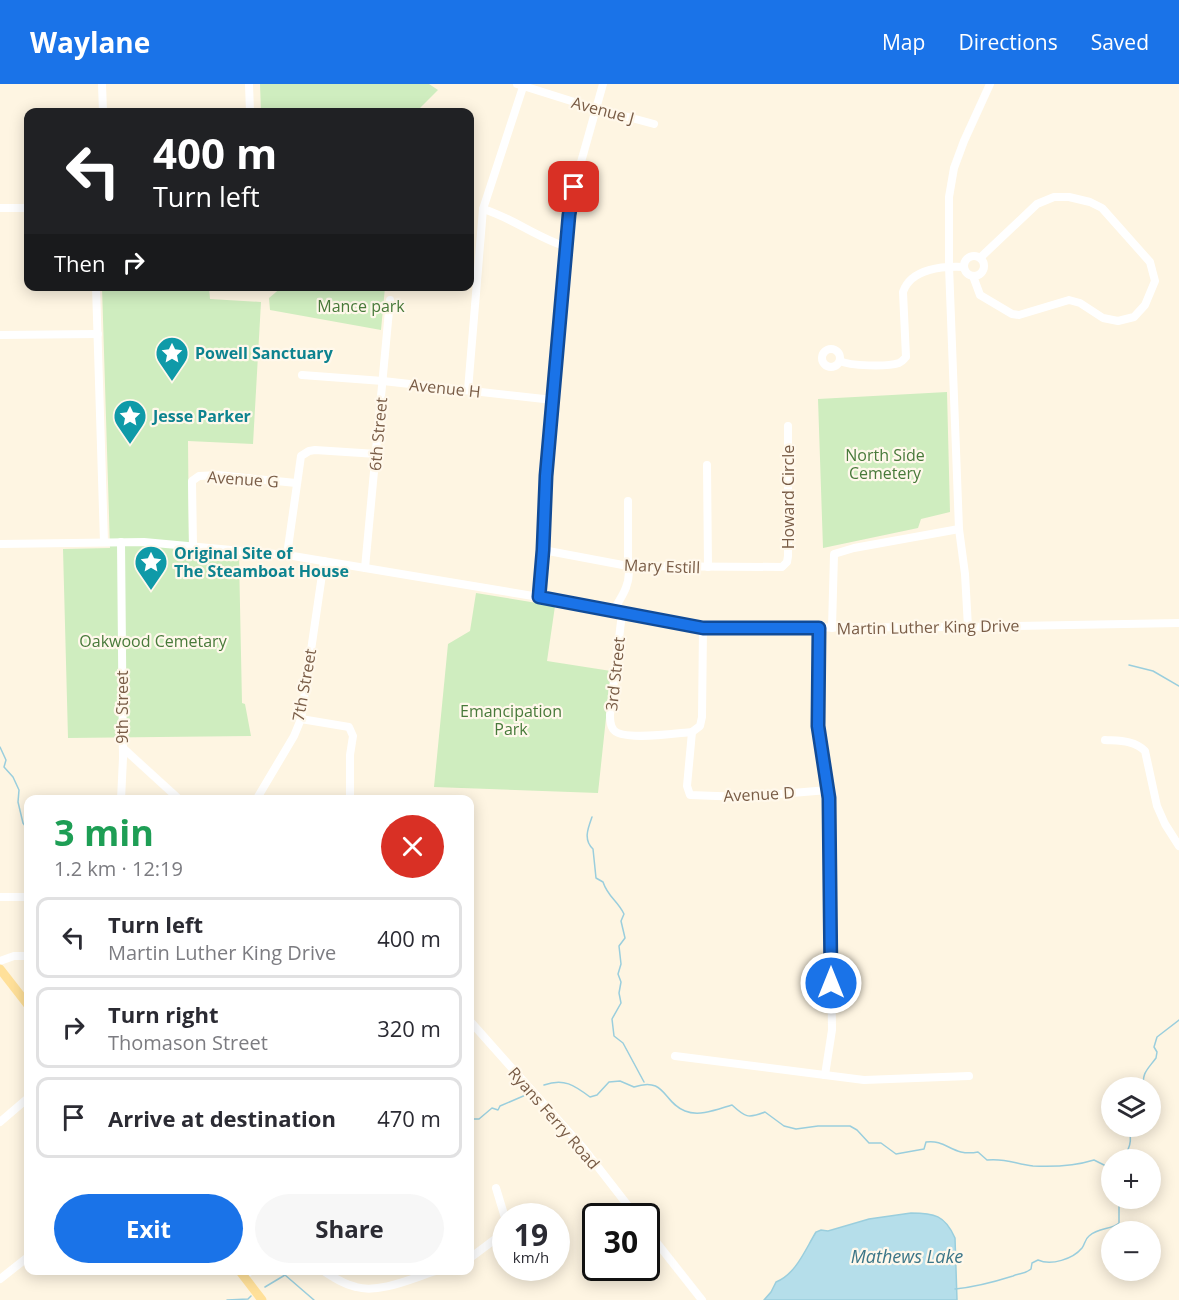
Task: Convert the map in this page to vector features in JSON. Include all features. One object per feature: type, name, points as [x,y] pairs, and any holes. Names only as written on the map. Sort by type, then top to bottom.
[{"type":"main road","points":[[0,969],[24,1000]]},
{"type":"main road","points":[[243,1275],[262,1300]]},
{"type":"street","points":[[102,84],[103,108]]},
{"type":"street","points":[[249,84],[250,108]]},
{"type":"street","points":[[539,597],[546,476],[569,215],[574,187],[603,84]]},
{"type":"street","points":[[968,627],[965,574],[959,529],[948,266],[949,197],[954,168],[990,84]]},
{"type":"street","points":[[474,265],[483,209],[520,86]]},
{"type":"street","name":"Avenue J","points":[[520,86],[654,124]]},
{"type":"street","points":[[973,276],[980,295],[1012,314],[1026,314],[1070,300],[1080,303],[1103,318],[1118,321],[1134,317],[1145,305],[1155,281],[1150,262],[1102,208],[1090,202],[1069,197],[1054,197],[1037,204],[980,258]]},
{"type":"street","points":[[0,208],[24,208]]},
{"type":"street","points":[[483,209],[499,214],[567,247]]},
{"type":"street","points":[[974,256],[980,258],[984,264],[979,275],[973,276],[967,273],[964,267],[968,259],[974,256]]},
{"type":"street","points":[[840,361],[848,365],[892,364],[903,361],[906,357],[904,288],[923,273],[937,267],[964,267]]},
{"type":"street","points":[[96,291],[104,542]]},
{"type":"street","points":[[468,390],[472,291]]},
{"type":"street","name":"6th Street","points":[[365,568],[390,300]]},
{"type":"street","points":[[0,335],[98,334]]},
{"type":"street","name":"Avenue H","points":[[302,375],[382,381],[553,400]]},
{"type":"street","name":"Howard Circle","points":[[782,567],[787,562],[788,556],[788,426]]},
{"type":"street","points":[[287,555],[299,461],[303,453],[315,450],[377,454]]},
{"type":"street","points":[[707,465],[708,567]]},
{"type":"street","name":"Avenue G","points":[[193,546],[192,481],[199,476],[218,475],[296,483]]},
{"type":"street","points":[[613,611],[625,591],[629,572],[628,501]]},
{"type":"street","points":[[832,628],[834,554],[854,548],[959,529]]},
{"type":"street","name":"Martin Luther King Drive","points":[[0,544],[122,542],[287,555],[539,597],[703,628],[968,627],[1179,622]]},
{"type":"street","name":"9th Street","points":[[121,795],[122,542]]},
{"type":"street","name":"Mary Estill","points":[[543,550],[628,566],[782,567]]},
{"type":"street","name":"7th Street","points":[[259,795],[294,736],[301,719],[324,561]]},
{"type":"street","name":"3rd Street","points":[[622,613],[610,715],[612,728],[617,733],[629,736],[692,732]]},
{"type":"street","points":[[692,732],[700,726],[702,717],[703,628]]},
{"type":"street","points":[[819,628],[818,726],[828,790],[832,1030],[825,1075]]},
{"type":"street","points":[[301,719],[349,727],[352,736],[350,795]]},
{"type":"street","name":"Avenue D","points":[[692,732],[687,786],[690,795],[743,796],[828,790]]},
{"type":"street","points":[[1105,740],[1129,742],[1139,745],[1145,751],[1157,806],[1179,846]]},
{"type":"street","points":[[123,748],[175,795]]},
{"type":"street","points":[[0,897],[24,897]]},
{"type":"street","points":[[0,961],[14,956],[24,956]]},
{"type":"street","name":"Ryans Ferry Road","points":[[474,1025],[584,1149],[626,1203]]},
{"type":"street","points":[[675,1056],[864,1080],[969,1076]]},
{"type":"street","points":[[0,1122],[24,1101]]},
{"type":"street","points":[[496,1188],[501,1203]]},
{"type":"street","points":[[474,1255],[492,1242]]},
{"type":"street","points":[[660,1247],[702,1300]]},
{"type":"street","points":[[0,1279],[24,1260]]},
{"type":"street","points":[[330,1275],[344,1283],[369,1289],[381,1287],[411,1275]]},
{"type":"green space","points":[[260,84],[429,84],[438,90],[420,108],[261,108]]},
{"type":"green space","name":"Oakwood Cemetary","points":[[102,291],[209,291],[210,299],[261,302],[253,444],[188,441],[189,551],[239,556],[242,703],[245,704],[251,736],[68,738],[63,549],[110,548]]},
{"type":"green space","name":"Mance park","points":[[277,291],[385,291],[381,330],[270,310],[269,298]]},
{"type":"green space","name":"North Side Cemetery","points":[[947,392],[950,512],[921,519],[918,528],[823,548],[818,399]]},
{"type":"green space","name":"Emancipation Park","points":[[476,593],[555,606],[547,661],[611,671],[598,793],[434,787],[448,644],[470,631]]},
{"type":"water","name":"Mathews Lake","points":[[911,1213],[938,1217],[951,1230],[955,1238],[957,1300],[764,1300],[776,1282],[795,1267],[816,1232],[828,1231],[869,1219]]},
{"type":"waterway","points":[[1129,665],[1153,671],[1179,686]]},
{"type":"waterway","points":[[0,747],[6,760],[4,767],[13,777],[19,790],[18,802],[24,824]]},
{"type":"waterway","points":[[592,817],[587,838],[593,849],[596,878],[603,882],[624,914],[621,921],[625,938],[619,946],[621,964],[618,974],[621,982],[619,993],[621,1003],[612,1019],[614,1036],[623,1043],[644,1082]]},
{"type":"waterway","points":[[1144,1077],[1156,1058],[1157,1052],[1154,1047],[1157,1037],[1179,1020]]},
{"type":"waterway","points":[[544,1085],[557,1082],[569,1084],[590,1097],[597,1095],[609,1082],[620,1081],[634,1087],[652,1085],[678,1107],[691,1113],[703,1113],[732,1105],[747,1116],[765,1112],[784,1126],[796,1129],[850,1126],[869,1143],[881,1143],[896,1154],[924,1149],[926,1142],[933,1142],[962,1152],[978,1152],[987,1160],[1006,1160],[1033,1166],[1064,1166],[1094,1160],[1101,1164]]},
{"type":"waterway","points":[[474,1119],[479,1119],[492,1108],[498,1110],[500,1106],[528,1094]]},
{"type":"waterway","points":[[1128,1149],[1130,1137]]},
{"type":"waterway","points":[[955,1289],[985,1284],[1025,1273],[1031,1269],[1032,1263],[1038,1260],[1055,1262],[1073,1255],[1082,1248],[1093,1233],[1119,1223],[1119,1209]]},
{"type":"waterway","points":[[265,1287],[285,1275],[314,1300]]},
{"type":"waterway","points":[[227,1300],[248,1299],[251,1296]]},
{"type":"place","name":"Powell Sanctuary","points":[[172,382]]},
{"type":"place","name":"Jesse Parker","points":[[130,445]]},
{"type":"place","name":"Original Site of The Steamboat House","points":[[151,591]]},
{"type":"route","points":[[574,187],[569,215],[546,476],[539,597],[689,627],[819,628],[818,726],[829,798],[831,983]]}]
